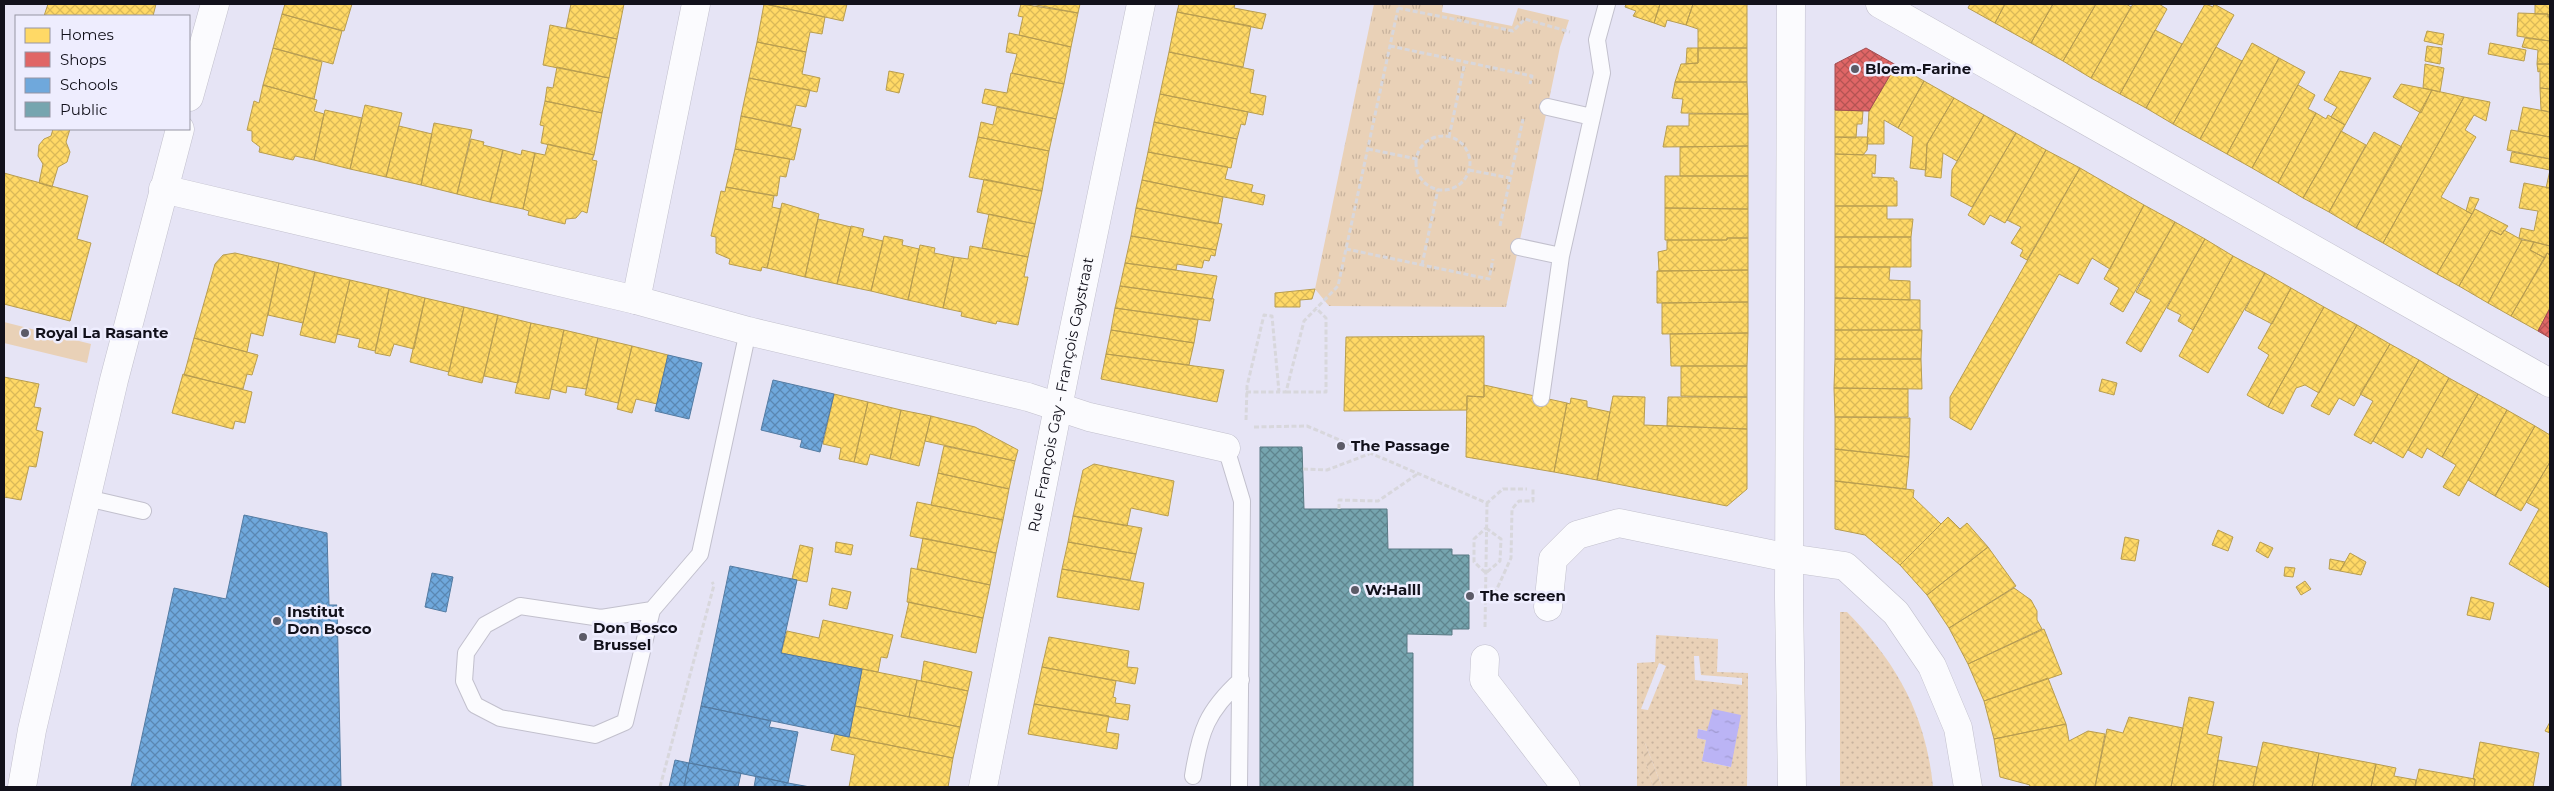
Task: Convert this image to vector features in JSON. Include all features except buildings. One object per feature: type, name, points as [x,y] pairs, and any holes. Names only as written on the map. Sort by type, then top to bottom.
[{"type":"street","points":[[190,93],[215,4]]},
{"type":"street","points":[[636,300],[696,4]]},
{"type":"street","name":"Rue François Gay - François Gaystraat","points":[[983,787],[1142,4]]},
{"type":"street","points":[[1791,4],[1789,558],[1792,787]]},
{"type":"street","points":[[1880,4],[2550,383]]},
{"type":"street","points":[[22,787],[32,730],[114,380],[180,130]]},
{"type":"street","points":[[163,189],[636,300],[748,331],[1028,397],[1059,409],[1226,448]]},
{"type":"street","points":[[1548,607],[1553,559],[1577,535],[1619,524],[1789,558],[1845,566],[1896,613],[1932,666],[1958,728],[1968,787]]},
{"type":"street","points":[[1484,659],[1484,680],[1566,787]]},
{"type":"lane","points":[[1541,398],[1561,256],[1602,73],[1597,40],[1607,4]]},
{"type":"lane","points":[[1548,107],[1592,117]]},
{"type":"lane","points":[[1519,247],[1561,256]]},
{"type":"lane","points":[[652,610],[601,618],[520,606],[485,624],[466,653],[464,681],[475,705],[500,718],[595,735],[624,722],[652,610],[700,554],[748,331]]},
{"type":"lane","points":[[1226,448],[1242,500],[1239,787]]},
{"type":"lane","points":[[86,498],[143,511]]},
{"type":"lane","points":[[1193,776],[1197,748],[1205,723],[1220,699],[1241,680]]},
{"type":"path","points":[[1286,392],[1304,321],[1338,286],[1399,6],[1513,32],[1525,18],[1597,40]]},
{"type":"path","points":[[1390,46],[1532,76],[1530,86]]},
{"type":"path","points":[[1449,137],[1465,62]]},
{"type":"path","points":[[1499,233],[1524,114]]},
{"type":"path","points":[[1449,137],[1463,145],[1470,161],[1469,170],[1461,184],[1454,188],[1438,189],[1431,187],[1421,178],[1417,159],[1420,150],[1432,139],[1449,137]]},
{"type":"path","points":[[1368,149],[1417,159]]},
{"type":"path","points":[[1469,170],[1510,178]]},
{"type":"path","points":[[1422,265],[1438,189]]},
{"type":"path","points":[[1346,249],[1489,279],[1495,252]]},
{"type":"path","points":[[1246,392],[1326,392],[1326,318],[1316,308]]},
{"type":"path","points":[[1278,392],[1272,316],[1264,316],[1246,392],[1246,427],[1307,426],[1487,503]]},
{"type":"path","points":[[1303,469],[1327,470],[1370,453]]},
{"type":"path","points":[[1339,509],[1339,500],[1378,501],[1419,474]]},
{"type":"path","points":[[1485,632],[1487,503],[1504,489],[1527,488]]},
{"type":"path","points":[[1470,592],[1496,592],[1511,558],[1512,509],[1519,501],[1533,501],[1533,489]]},
{"type":"path","points":[[1486,528],[1501,539],[1500,561],[1486,573]]},
{"type":"path","points":[[1486,528],[1474,539],[1474,562],[1486,573]]},
{"type":"path","points":[[660,787],[714,585],[700,554]]},
{"type":"green space","points":[[1374,4],[1443,4],[1442,12],[1512,26],[1518,8],[1569,20],[1560,47],[1506,307],[1329,306],[1315,289]]},
{"type":"green space","name":"Royal La Rasante","points":[[4,322],[91,344],[87,363],[4,343]]},
{"type":"green space","points":[[1840,612],[1847,612],[1865,631],[1881,651],[1906,692],[1924,736],[1933,787],[1840,787]]},
{"type":"green space","points":[[1656,635],[1718,639],[1717,672],[1748,673],[1747,787],[1662,787],[1645,743],[1646,761],[1653,787],[1637,787],[1637,663],[1655,662]],"holes":[[[1694,656],[1699,656],[1701,675],[1742,678],[1742,685],[1695,680]],[[1659,663],[1666,666],[1648,710],[1641,709]],[[1699,729],[1707,731],[1731,767],[1702,761],[1706,740],[1697,738]]]},
{"type":"green space","points":[[1645,743],[1662,787],[1653,787],[1642,748]]},
{"type":"water","points":[[1713,709],[1741,715],[1731,767],[1702,761],[1706,740],[1697,738],[1698,729],[1707,731]]},
{"type":"place","name":"Bloem-Farine","points":[[1855,69]]},
{"type":"place","name":"Royal La Rasante","points":[[25,333]]},
{"type":"place","name":"The Passage","points":[[1341,446]]},
{"type":"place","name":"W:Halll","points":[[1355,590]]},
{"type":"place","name":"The screen","points":[[1470,596]]},
{"type":"place","name":"Institut Don Bosco","points":[[277,621]]},
{"type":"place","name":"Don Bosco Brussel","points":[[583,637]]}]
